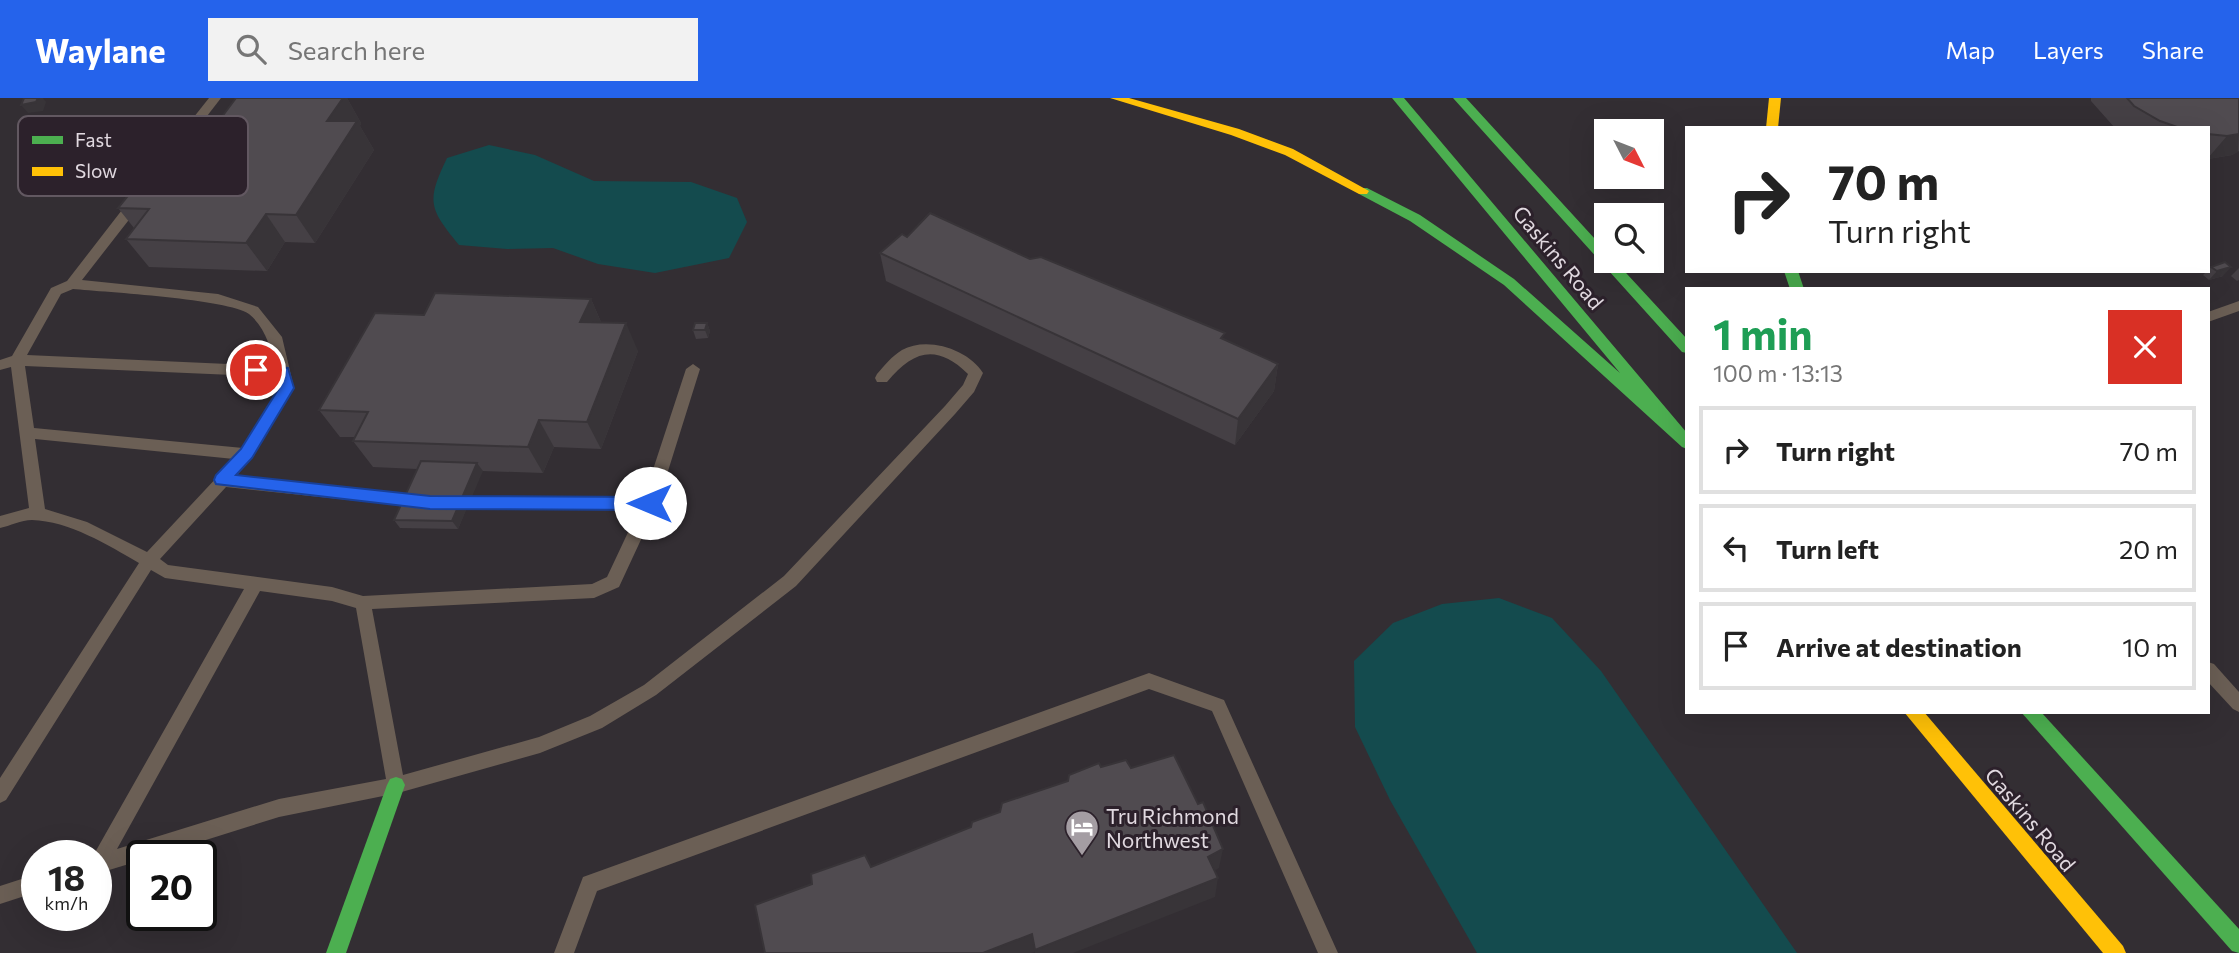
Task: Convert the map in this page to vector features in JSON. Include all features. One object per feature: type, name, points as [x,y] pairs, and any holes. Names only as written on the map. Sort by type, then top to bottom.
[{"type":"main road","points":[[1116,98],[1235,132],[1289,152],[1415,218],[1509,282],[1682,438]]},
{"type":"main road","name":"Gaskins Road","points":[[1398,98],[1682,438]]},
{"type":"main road","name":"Gaskins Road","points":[[1459,98],[1594,246]]},
{"type":"main road","points":[[1772,126],[1775,98]]},
{"type":"main road","name":"Gaskins Road","points":[[1619,273],[1685,346]]},
{"type":"main road","name":"Gaskins Road","points":[[1915,714],[2116,953]]},
{"type":"main road","points":[[2032,714],[2239,944]]},
{"type":"main road","points":[[336,953],[396,785]]},
{"type":"lane","points":[[201,116],[215,98]]},
{"type":"lane","points":[[37,515],[17,360],[56,291],[72,284],[140,196]]},
{"type":"lane","points":[[0,794],[149,560],[247,454],[287,388],[275,337],[253,310],[218,299],[72,284]]},
{"type":"lane","points":[[2210,316],[2239,306]]},
{"type":"lane","points":[[112,860],[279,808],[396,785],[540,745],[596,722],[650,690],[790,581],[950,410],[969,388],[976,373],[969,364],[934,349],[911,352],[882,378]]},
{"type":"lane","points":[[0,365],[17,360],[283,372]]},
{"type":"lane","points":[[0,522],[30,514],[67,520],[149,560],[165,571],[331,594],[363,603],[594,592],[613,582],[650,503],[693,369]]},
{"type":"lane","points":[[27,433],[247,454]]},
{"type":"lane","points":[[222,480],[430,502],[650,503]]},
{"type":"lane","points":[[112,840],[255,585]]},
{"type":"lane","points":[[363,603],[396,785]]},
{"type":"lane","points":[[2210,671],[2239,704]]},
{"type":"lane","points":[[564,953],[590,884],[1149,681],[1218,706],[1328,953]]},
{"type":"lane","points":[[0,895],[21,888]]},
{"type":"water","points":[[489,145],[535,155],[594,181],[691,182],[737,198],[747,222],[729,258],[655,273],[598,264],[553,248],[507,249],[459,245],[436,213],[436,185],[447,158]]},
{"type":"water","points":[[1499,598],[1552,618],[1601,671],[1797,953],[1477,953],[1390,800],[1355,727],[1354,661],[1393,623],[1442,604]]},
{"type":"building","points":[[24,98],[38,98],[36,102],[21,105]]},
{"type":"building","points":[[236,98],[343,98],[327,121],[357,121],[296,215],[266,214],[246,243],[126,239],[149,209],[118,208],[128,196],[248,196],[248,116],[222,116]]},
{"type":"building","points":[[2127,98],[2239,98],[2239,134],[2210,134],[2210,126],[2174,126],[2134,106]]},
{"type":"building","points":[[930,213],[1030,259],[1041,257],[1225,333],[1221,338],[1278,364],[1238,419],[880,253],[902,234],[907,237]]},
{"type":"building","points":[[2225,262],[2231,267],[2217,271],[2211,267]]},
{"type":"building","points":[[435,293],[591,299],[580,322],[626,323],[587,422],[539,420],[528,447],[353,441],[368,412],[319,410],[375,313],[424,315]]},
{"type":"building","points":[[695,323],[707,323],[705,330],[693,330]]},
{"type":"building","points":[[421,461],[477,463],[452,521],[394,520]]},
{"type":"building","name":"Tru Richmond Northwest","points":[[1174,755],[1198,804],[1203,802],[1223,849],[1208,857],[1218,878],[1035,950],[1032,934],[983,953],[765,953],[755,905],[812,884],[811,874],[865,855],[871,867],[971,827],[972,822],[1000,812],[1002,803],[1068,781],[1069,775],[1099,763],[1101,767],[1126,760],[1131,768]]},
{"type":"traffic: fast","points":[[1398,98],[1685,441]]},
{"type":"traffic: fast","points":[[1459,98],[1594,246]]},
{"type":"traffic: fast","points":[[1363,191],[1415,218],[1509,282],[1677,432]]},
{"type":"traffic: fast","points":[[1619,273],[1685,346]]},
{"type":"traffic: fast","points":[[1792,273],[1796,287]]},
{"type":"traffic: fast","points":[[2032,714],[2239,944]]},
{"type":"traffic: fast","points":[[336,953],[396,785]]},
{"type":"traffic: slow","points":[[1116,98],[1235,132],[1289,152],[1363,191]]},
{"type":"traffic: slow","points":[[1772,126],[1775,98]]},
{"type":"traffic: slow","points":[[1915,714],[2116,953]]},
{"type":"place","name":"Tru Richmond Northwest","points":[[1082,857]]},
{"type":"route","points":[[256,370],[283,372],[287,388],[247,454],[222,480],[430,502],[650,503]]}]
